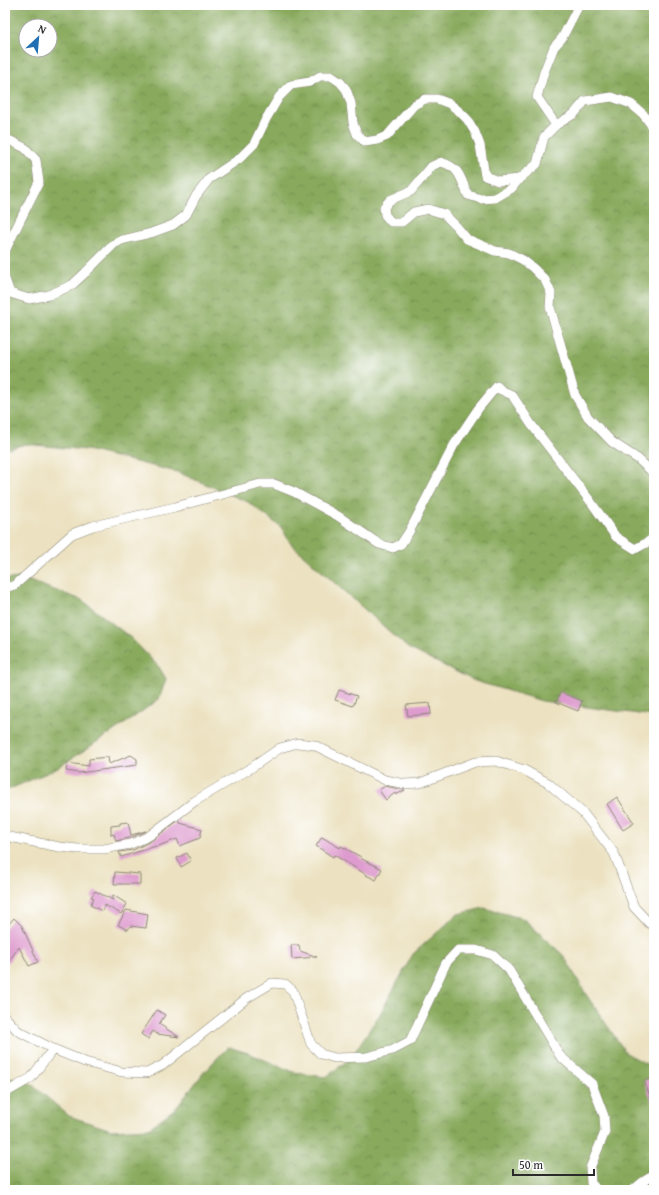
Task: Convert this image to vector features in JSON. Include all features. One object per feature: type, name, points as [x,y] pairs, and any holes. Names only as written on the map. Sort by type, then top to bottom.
[{"type":"street","points":[[556,124],[537,97],[544,72],[554,47],[562,38],[579,5]]},
{"type":"street","points":[[5,279],[10,293],[29,299],[49,295],[72,285],[114,244],[122,240],[151,233],[173,225],[186,214],[196,196],[209,179],[239,159],[254,144],[279,97],[291,85],[310,82],[320,76],[331,76],[340,82],[346,89],[351,103],[353,123],[357,134],[365,142],[377,140],[387,136],[414,105],[425,99],[437,99],[450,104],[467,119],[475,132],[480,145],[485,176],[498,181],[519,179]]},
{"type":"street","points":[[654,131],[643,114],[631,104],[612,97],[585,101],[574,114],[556,124],[544,137],[537,164],[519,179],[512,188],[495,198],[481,199],[468,195],[458,172],[450,165],[441,162],[432,166],[411,191],[390,200],[384,207],[385,215],[391,222],[402,222],[414,212],[428,209],[444,214],[467,239],[495,251],[510,253],[523,260],[533,268],[545,280],[551,293],[550,307],[575,395],[588,417],[598,429],[612,442],[638,459],[654,475]]},
{"type":"street","points":[[5,138],[25,148],[36,160],[39,182],[5,251]]},
{"type":"street","points":[[5,588],[15,585],[72,534],[93,526],[175,507],[260,484],[274,484],[294,492],[338,516],[378,544],[393,548],[401,544],[409,532],[454,445],[478,409],[497,386],[501,390],[512,395],[531,424],[616,537],[635,549],[654,537]]},
{"type":"street","points":[[5,836],[59,847],[78,849],[104,849],[131,844],[149,836],[195,801],[251,768],[280,748],[298,743],[314,745],[385,780],[405,784],[420,783],[475,762],[496,761],[524,770],[548,783],[583,813],[614,853],[634,907],[649,923],[654,925]]},
{"type":"street","points":[[5,1017],[18,1031],[53,1049],[85,1062],[122,1072],[147,1073],[163,1065],[247,998],[272,983],[285,984],[293,991],[311,1044],[321,1054],[335,1058],[366,1057],[393,1050],[410,1041],[446,963],[458,950],[476,950],[493,955],[508,970],[560,1056],[592,1084],[604,1116],[605,1132],[590,1168],[591,1183],[597,1190]]},
{"type":"street","points":[[5,1093],[31,1078],[53,1049]]},
{"type":"street","points":[[633,1190],[654,1175]]},
{"type":"green space","points":[[5,5],[654,5],[654,716],[542,701],[475,681],[408,648],[291,544],[281,527],[248,502],[177,472],[87,450],[25,444],[5,450]]},
{"type":"green space","points":[[21,578],[82,600],[131,638],[159,667],[166,679],[159,699],[130,720],[56,769],[5,791],[5,579]]},
{"type":"green space","points":[[484,908],[524,919],[564,956],[587,996],[626,1053],[654,1068],[654,1190],[5,1190],[5,1076],[30,1083],[69,1116],[111,1130],[149,1128],[177,1107],[204,1072],[228,1047],[248,1053],[296,1073],[326,1077],[350,1059],[380,1014],[413,954],[458,914]]},
{"type":"building","points":[[339,690],[357,696],[353,706],[335,700]]},
{"type":"building","points":[[560,692],[582,701],[578,711],[556,702]]},
{"type":"building","points":[[430,703],[431,714],[408,716],[406,705]]},
{"type":"building","points":[[131,755],[137,759],[137,765],[79,773],[66,771],[67,763],[89,766],[89,759],[108,757],[109,764]]},
{"type":"building","points":[[385,786],[405,790],[396,795],[395,793],[386,800],[379,790]]},
{"type":"building","points":[[617,797],[634,823],[623,830],[607,804]]},
{"type":"building","points":[[179,820],[180,823],[202,829],[200,838],[180,846],[177,839],[121,857],[119,852],[133,850],[151,841]]},
{"type":"building","points":[[128,822],[131,835],[146,831],[129,838],[116,841],[114,834],[111,835],[111,826]]},
{"type":"building","points":[[322,837],[340,848],[341,846],[382,869],[376,880],[316,846]]},
{"type":"building","points":[[187,853],[191,861],[181,867],[177,858]]},
{"type":"building","points":[[115,872],[140,874],[140,884],[114,884]]},
{"type":"building","points":[[95,891],[113,900],[113,895],[127,904],[121,914],[105,905],[102,911],[90,905],[94,898],[91,897]]},
{"type":"building","points":[[126,910],[148,914],[146,928],[130,926],[128,930],[118,925]]},
{"type":"building","points":[[14,918],[22,926],[38,962],[29,966],[19,947],[5,966],[5,928]]},
{"type":"building","points":[[291,945],[299,945],[300,951],[317,957],[292,959]]},
{"type":"building","points":[[157,1010],[165,1015],[159,1024],[179,1037],[157,1034],[153,1031],[148,1039],[141,1034]]},
{"type":"building","points":[[654,1077],[654,1106],[644,1081]]}]
